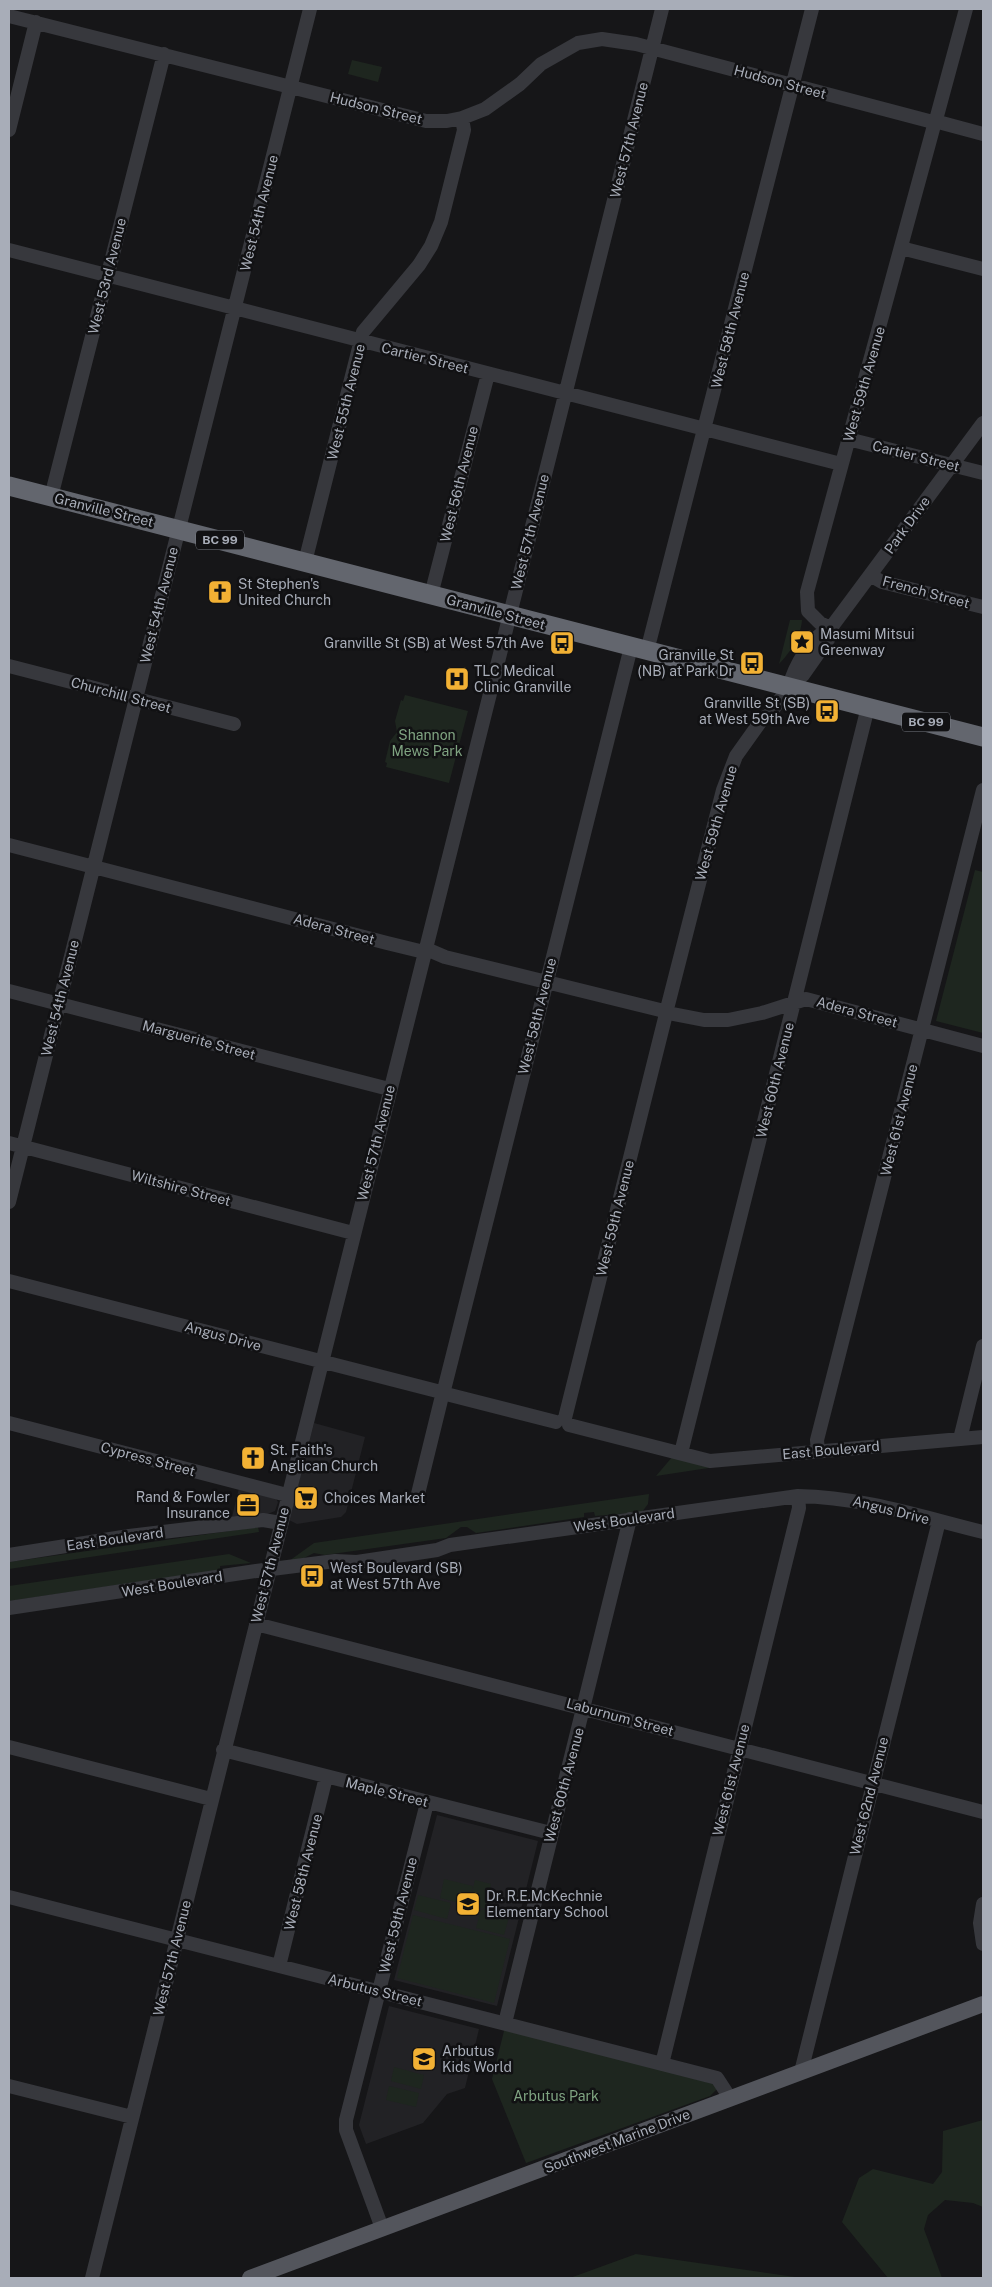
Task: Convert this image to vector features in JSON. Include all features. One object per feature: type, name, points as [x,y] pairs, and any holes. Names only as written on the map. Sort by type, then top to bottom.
[{"type":"highway","name":"Granville Street","points":[[9,486],[983,737]]},
{"type":"main road","name":"Southwest Marine Drive","points":[[250,2278],[983,2004]]},
{"type":"street","name":"West 54th Avenue","points":[[9,1202],[310,9]]},
{"type":"street","name":"West 57th Avenue","points":[[92,2278],[223,1750],[270,1570],[287,1495],[662,9]]},
{"type":"street","name":"West 58th Avenue","points":[[417,1498],[546,982],[639,649],[703,430],[812,9]]},
{"type":"street","name":"West 59th Avenue","points":[[831,628],[820,624],[813,618],[808,611],[806,599],[966,9]]},
{"type":"street","name":"Hudson Street","points":[[9,16],[426,121],[447,121],[462,118],[485,109],[503,97],[540,64],[578,43],[602,39],[621,41],[983,134]]},
{"type":"street","points":[[9,130],[36,22]]},
{"type":"street","name":"West 53rd Avenue","points":[[51,497],[164,54]]},
{"type":"street","name":"West 55th Avenue","points":[[305,562],[364,331],[418,265],[437,233],[464,130],[462,118]]},
{"type":"street","points":[[901,248],[983,269]]},
{"type":"street","name":"Cartier Street","points":[[9,250],[235,307],[703,430],[842,464]]},
{"type":"street","name":"West 56th Avenue","points":[[431,595],[488,374]]},
{"type":"street","name":"Park Drive","points":[[789,687],[794,669],[822,632],[831,628],[983,423]]},
{"type":"street","name":"Cartier Street","points":[[848,439],[983,473]]},
{"type":"street","name":"French Street","points":[[870,575],[882,582],[983,607]]},
{"type":"street","name":"Churchill Street","points":[[9,666],[234,724]]},
{"type":"street","name":"West 59th Avenue","points":[[563,1422],[723,790],[736,756],[789,687]]},
{"type":"street","name":"West 60th Avenue","points":[[680,1453],[868,707]]},
{"type":"street","name":"West 61st Avenue","points":[[818,1451],[817,1440],[983,790]]},
{"type":"street","name":"Adera Street","points":[[9,845],[424,952],[431,951],[445,957],[704,1020],[728,1020],[762,1013],[806,999],[983,1046]]},
{"type":"street","name":"Marguerite Street","points":[[9,991],[390,1089]]},
{"type":"street","name":"Wiltshire Street","points":[[9,1143],[353,1233]]},
{"type":"street","name":"Angus Drive","points":[[9,1280],[321,1362],[680,1453]]},
{"type":"street","points":[[960,1439],[983,1346]]},
{"type":"street","name":"Cypress Street","points":[[9,1423],[287,1495]]},
{"type":"street","name":"East Boulevard","points":[[680,1453],[710,1461],[983,1437]]},
{"type":"street","name":"West 61st Avenue","points":[[662,2064],[799,1508],[798,1496]]},
{"type":"street","name":"Angus Drive","points":[[798,1496],[842,1498],[983,1532]]},
{"type":"street","name":"West Boulevard","points":[[9,1608],[335,1561],[357,1562],[437,1550],[450,1545],[798,1496]]},
{"type":"street","name":"West 60th Avenue","points":[[505,2023],[630,1519]]},
{"type":"street","name":"East Boulevard","points":[[9,1555],[130,1536],[263,1520],[281,1523]]},
{"type":"street","name":"West 62nd Avenue","points":[[801,2072],[938,1521]]},
{"type":"street","name":"Laburnum Street","points":[[256,1624],[983,1812]]},
{"type":"street","points":[[9,1747],[211,1800]]},
{"type":"street","name":"Maple Street","points":[[223,1750],[552,1833]]},
{"type":"street","name":"West 58th Avenue","points":[[279,1966],[326,1777]]},
{"type":"street","name":"West 59th Avenue","points":[[382,2228],[346,2130],[346,2120],[427,1802]]},
{"type":"street","name":"Arbutus Street","points":[[9,1897],[717,2078],[730,2098]]},
{"type":"street","points":[[983,1904],[980,1923],[983,1944]]},
{"type":"street","points":[[9,2086],[132,2117]]},
{"type":"shaded area","points":[[314,1423],[365,1437],[346,1512],[341,1517],[297,1524],[289,1520]]},
{"type":"shaded area","points":[[239,1488],[275,1497],[278,1502],[275,1511],[265,1515],[261,1513],[232,1517]]},
{"type":"shaded area","name":"Dr. R.E.McKechnie Elementary School","points":[[437,1815],[538,1841],[497,2006],[394,1980]]},
{"type":"shaded area","name":"Arbutus Kids World","points":[[389,2006],[479,2029],[465,2088],[447,2094],[423,2123],[366,2144],[359,2125]]},
{"type":"green space","points":[[352,60],[382,67],[378,82],[348,74]]},
{"type":"green space","points":[[790,620],[802,620],[801,626],[794,645],[779,664]]},
{"type":"green space","name":"Shannon Mews Park","points":[[405,695],[468,711],[449,783],[386,767],[387,763],[385,762],[390,741],[397,732],[395,721],[401,700],[403,701]]},
{"type":"green space","points":[[975,870],[983,872],[983,1033],[936,1021]]},
{"type":"green space","points":[[673,1456],[715,1467],[656,1476]]},
{"type":"green space","points":[[649,1494],[648,1504],[642,1512],[595,1516],[594,1512],[584,1513],[584,1517],[476,1533],[467,1527],[461,1527],[446,1538],[325,1555],[314,1553],[304,1558],[289,1561],[314,1543]]},
{"type":"green space","points":[[258,1527],[259,1532],[9,1569],[9,1562]]},
{"type":"green space","points":[[229,1554],[251,1563],[220,1566],[220,1570],[9,1601],[9,1586]]},
{"type":"green space","points":[[444,1879],[473,1886],[468,1905],[440,1898]]},
{"type":"green space","points":[[475,1880],[491,1884],[485,1909],[469,1905]]},
{"type":"green space","points":[[418,1895],[451,1903],[447,1919],[414,1910]]},
{"type":"green space","points":[[481,1909],[509,1917],[504,1935],[476,1928]]},
{"type":"green space","points":[[413,1915],[510,1939],[494,2003],[397,1978]]},
{"type":"green space","name":"Arbutus Park","points":[[505,2027],[717,2085],[716,2090],[710,2096],[526,2163],[492,2079]]},
{"type":"green space","points":[[394,2067],[424,2075],[421,2089],[391,2081]]},
{"type":"green space","points":[[389,2086],[419,2093],[416,2107],[386,2100]]},
{"type":"green space","points":[[983,2120],[983,2207],[973,2203],[945,2200],[928,2215],[924,2229],[942,2278],[888,2278],[842,2222],[859,2178],[873,2169],[933,2184],[942,2172],[943,2131]]},
{"type":"green space","points":[[636,2254],[802,2278],[570,2278]]},
{"type":"place","name":"St Stephen's United Church","points":[[220,592]]},
{"type":"place","name":"Masumi Mitsui Greenway","points":[[802,642]]},
{"type":"place","name":"Granville St (SB) at West 57th Ave","points":[[562,643]]},
{"type":"place","name":"Granville St (NB) at Park Dr","points":[[752,663]]},
{"type":"place","name":"TLC Medical Clinic Granville","points":[[457,679]]},
{"type":"place","name":"Granville St (SB) at West 59th Ave","points":[[827,711]]},
{"type":"place","name":"St. Faith's Anglican Church","points":[[253,1458]]},
{"type":"place","name":"Choices Market","points":[[306,1498]]},
{"type":"place","name":"Rand & Fowler Insurance","points":[[248,1505]]},
{"type":"place","name":"West Boulevard (SB) at West 57th Ave","points":[[312,1576]]},
{"type":"place","name":"Dr. R.E.McKechnie Elementary School","points":[[468,1904]]},
{"type":"place","name":"Arbutus Kids World","points":[[424,2059]]}]
